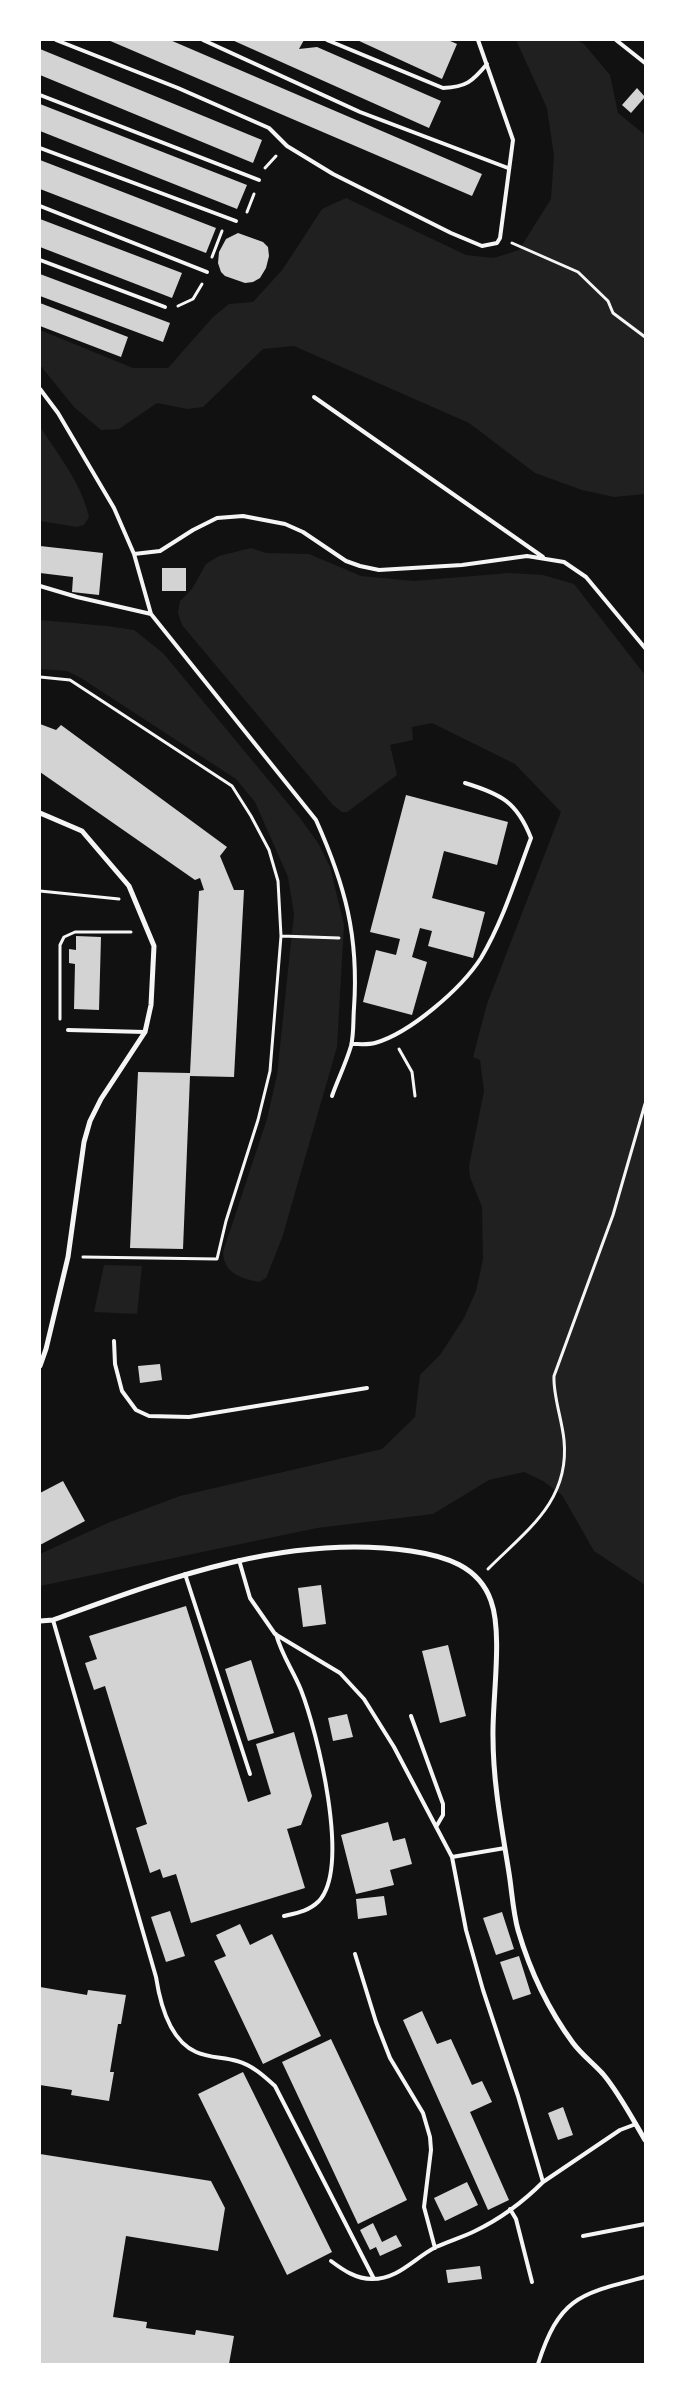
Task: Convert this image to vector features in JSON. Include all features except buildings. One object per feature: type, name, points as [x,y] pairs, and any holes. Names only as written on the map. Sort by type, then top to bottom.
[{"type":"street","points":[[40,813],[82,832],[129,886],[154,946],[151,1005],[145,1032],[115,1075],[90,1121],[84,1142],[68,1257],[46,1349],[40,1366]]},
{"type":"street","points":[[40,1621],[53,1620],[185,1574],[239,1560],[324,1547],[393,1549],[444,1558],[466,1567],[479,1578],[492,1601],[494,1617],[496,1650],[493,1739],[505,1848],[517,1926],[528,1963],[547,2003],[575,2045],[604,2075],[645,2140]]},
{"type":"lane","points":[[56,40],[178,88],[269,128],[287,146],[332,174],[451,233],[482,246],[497,243],[500,238],[513,140],[478,40]]},
{"type":"lane","points":[[203,40],[360,112],[508,168]]},
{"type":"lane","points":[[327,40],[443,88],[462,87],[487,64]]},
{"type":"lane","points":[[616,40],[645,63]]},
{"type":"lane","points":[[40,95],[259,180]]},
{"type":"lane","points":[[40,148],[236,221]]},
{"type":"lane","points":[[40,206],[207,272]]},
{"type":"lane","points":[[40,260],[165,307]]},
{"type":"lane","points":[[40,389],[58,413],[114,508],[134,554],[151,614],[316,820],[343,886],[354,938],[355,998],[352,1044],[332,1096]]},
{"type":"lane","points":[[314,397],[545,559]]},
{"type":"lane","points":[[134,554],[160,551],[193,530],[217,518],[243,516],[285,524],[303,532],[346,561],[379,570],[462,565],[527,556],[564,562],[586,577],[645,648]]},
{"type":"lane","points":[[40,586],[76,597],[151,614]]},
{"type":"lane","points":[[352,1044],[373,1043],[390,1037],[440,1003],[480,959],[507,904],[531,838],[523,817],[509,803],[485,789],[465,783]]},
{"type":"lane","points":[[68,1030],[145,1032]]},
{"type":"lane","points":[[114,1341],[116,1364],[122,1391],[136,1410],[149,1416],[189,1417],[367,1388]]},
{"type":"lane","points":[[239,1560],[250,1598],[276,1634],[281,1654],[300,1688],[309,1714],[328,1796],[333,1861],[329,1883],[319,1900],[306,1911],[284,1916]]},
{"type":"lane","points":[[185,1574],[250,1774]]},
{"type":"lane","points":[[53,1620],[156,1977],[160,2003],[172,2027],[186,2046],[196,2052],[246,2064],[275,2086],[374,2279]]},
{"type":"lane","points":[[276,1634],[340,1673],[353,1685],[394,1747],[452,1857],[466,1930],[543,2182]]},
{"type":"lane","points":[[411,1716],[443,1804],[443,1815],[436,1827]]},
{"type":"lane","points":[[452,1857],[505,1848]]},
{"type":"lane","points":[[356,1954],[376,2022],[390,2058],[422,2112],[430,2137],[431,2150],[424,2207],[435,2248]]},
{"type":"lane","points":[[330,2262],[353,2275],[374,2279],[401,2271],[435,2248],[476,2231],[534,2193],[543,2182],[620,2130],[636,2124]]},
{"type":"lane","points":[[510,2209],[516,2218],[532,2282]]},
{"type":"lane","points":[[583,2236],[645,2224]]},
{"type":"lane","points":[[538,2364],[564,2309],[577,2298],[603,2288],[645,2277]]},
{"type":"path","points":[[500,238],[578,272],[608,301],[613,313],[645,337]]},
{"type":"path","points":[[40,677],[70,680],[232,786],[269,850],[278,881],[281,936],[270,1071],[258,1120],[216,1259],[68,1257]]},
{"type":"path","points":[[40,892],[97,898]]},
{"type":"path","points":[[68,1030],[60,1025],[60,945],[64,937],[75,932],[89,931],[149,933]]},
{"type":"path","points":[[281,936],[321,938]]},
{"type":"path","points":[[390,1037],[412,1072],[415,1096]]},
{"type":"path","points":[[479,1578],[544,1512],[561,1484],[566,1459],[561,1417],[553,1387],[554,1376],[613,1215],[645,1104]]},
{"type":"path","points":[[82,1257],[84,1250]]},
{"type":"shaded area","points":[[516,40],[576,40],[584,44],[610,75],[618,113],[645,135],[645,494],[614,497],[582,490],[535,473],[469,423],[294,346],[263,349],[203,407],[187,409],[157,403],[119,429],[101,430],[74,407],[40,365],[40,330],[133,368],[168,368],[213,317],[229,304],[253,302],[283,269],[322,209],[346,198],[466,255],[494,258],[519,250],[551,199],[554,156],[547,108]]},
{"type":"shaded area","points":[[40,427],[69,470],[81,493],[89,517],[84,525],[77,527],[40,521]]},
{"type":"shaded area","points":[[251,548],[266,553],[309,554],[361,576],[414,581],[509,573],[543,575],[574,584],[645,675],[645,1585],[594,1551],[562,1495],[543,1481],[524,1472],[489,1480],[433,1514],[317,1528],[40,1586],[40,1554],[110,1522],[180,1496],[382,1449],[415,1417],[420,1375],[440,1355],[464,1318],[476,1291],[483,1259],[482,1207],[470,1177],[469,1166],[484,1091],[480,1060],[473,1057],[487,1004],[561,812],[515,764],[432,723],[412,727],[413,740],[390,745],[397,775],[347,812],[342,812],[333,805],[182,625],[178,613],[180,601],[192,589],[206,564],[219,556]]},
{"type":"shaded area","points":[[40,620],[134,630],[163,653],[300,818],[318,843],[330,867],[344,925],[337,1047],[282,1238],[266,1278],[259,1282],[240,1277],[230,1270],[224,1259],[223,1252],[267,1119],[277,1075],[294,914],[288,877],[255,802],[236,779],[81,678],[67,671],[40,669]]},
{"type":"shaded area","points":[[104,1265],[142,1266],[137,1314],[94,1312]]}]
